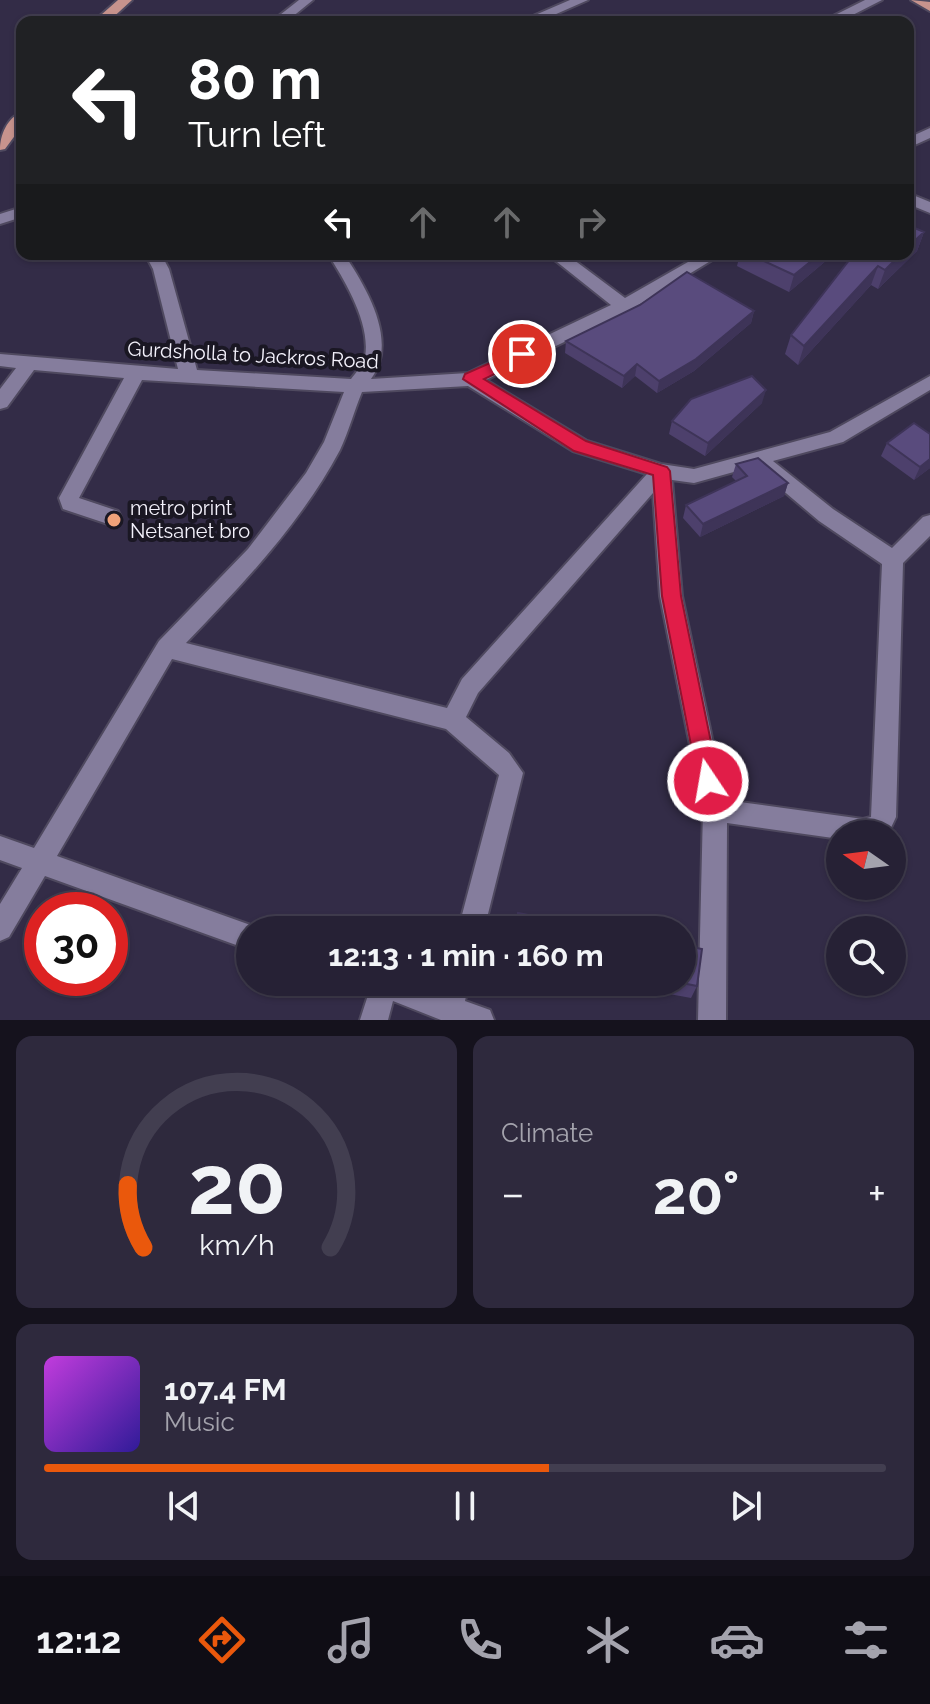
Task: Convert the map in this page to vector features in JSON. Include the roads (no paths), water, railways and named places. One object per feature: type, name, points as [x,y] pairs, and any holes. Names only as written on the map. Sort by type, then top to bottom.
[{"type":"main road","points":[[107,16],[126,0]]},
{"type":"main road","points":[[917,0],[930,7]]},
{"type":"main road","points":[[0,146],[16,124]]},
{"type":"street","points":[[286,16],[307,0]]},
{"type":"street","points":[[541,16],[582,0]]},
{"type":"street","points":[[841,16],[876,0]]},
{"type":"street","points":[[156,260],[189,376]]},
{"type":"street","points":[[0,928],[167,648],[256,556],[300,499],[331,448],[356,386],[370,369],[374,354],[368,322],[339,260]]},
{"type":"street","points":[[563,260],[624,306]]},
{"type":"street","name":"Gurdsholla to Jackros Road","points":[[0,360],[136,373],[356,386],[471,379],[624,306],[704,260]]},
{"type":"street","points":[[0,402],[30,362]]},
{"type":"street","points":[[111,517],[78,508],[70,504],[69,498],[136,373]]},
{"type":"street","points":[[471,379],[580,446],[661,471],[694,476],[836,437],[930,382]]},
{"type":"street","points":[[760,460],[826,515],[893,560]]},
{"type":"street","points":[[453,720],[470,686],[661,471]]},
{"type":"street","points":[[661,471],[671,596],[715,810],[712,1020]]},
{"type":"street","points":[[715,810],[863,831],[879,827],[884,817],[893,560],[930,523]]},
{"type":"street","points":[[167,648],[453,720],[505,762],[511,773],[475,916]]},
{"type":"street","points":[[0,848],[236,932]]},
{"type":"street","points":[[374,1020],[379,996]]},
{"type":"street","points":[[412,996],[480,1020]]},
{"type":"street","points":[[449,1010],[452,996]]},
{"type":"place","name":"metro print Netsanet bro","points":[[114,520]]}]
